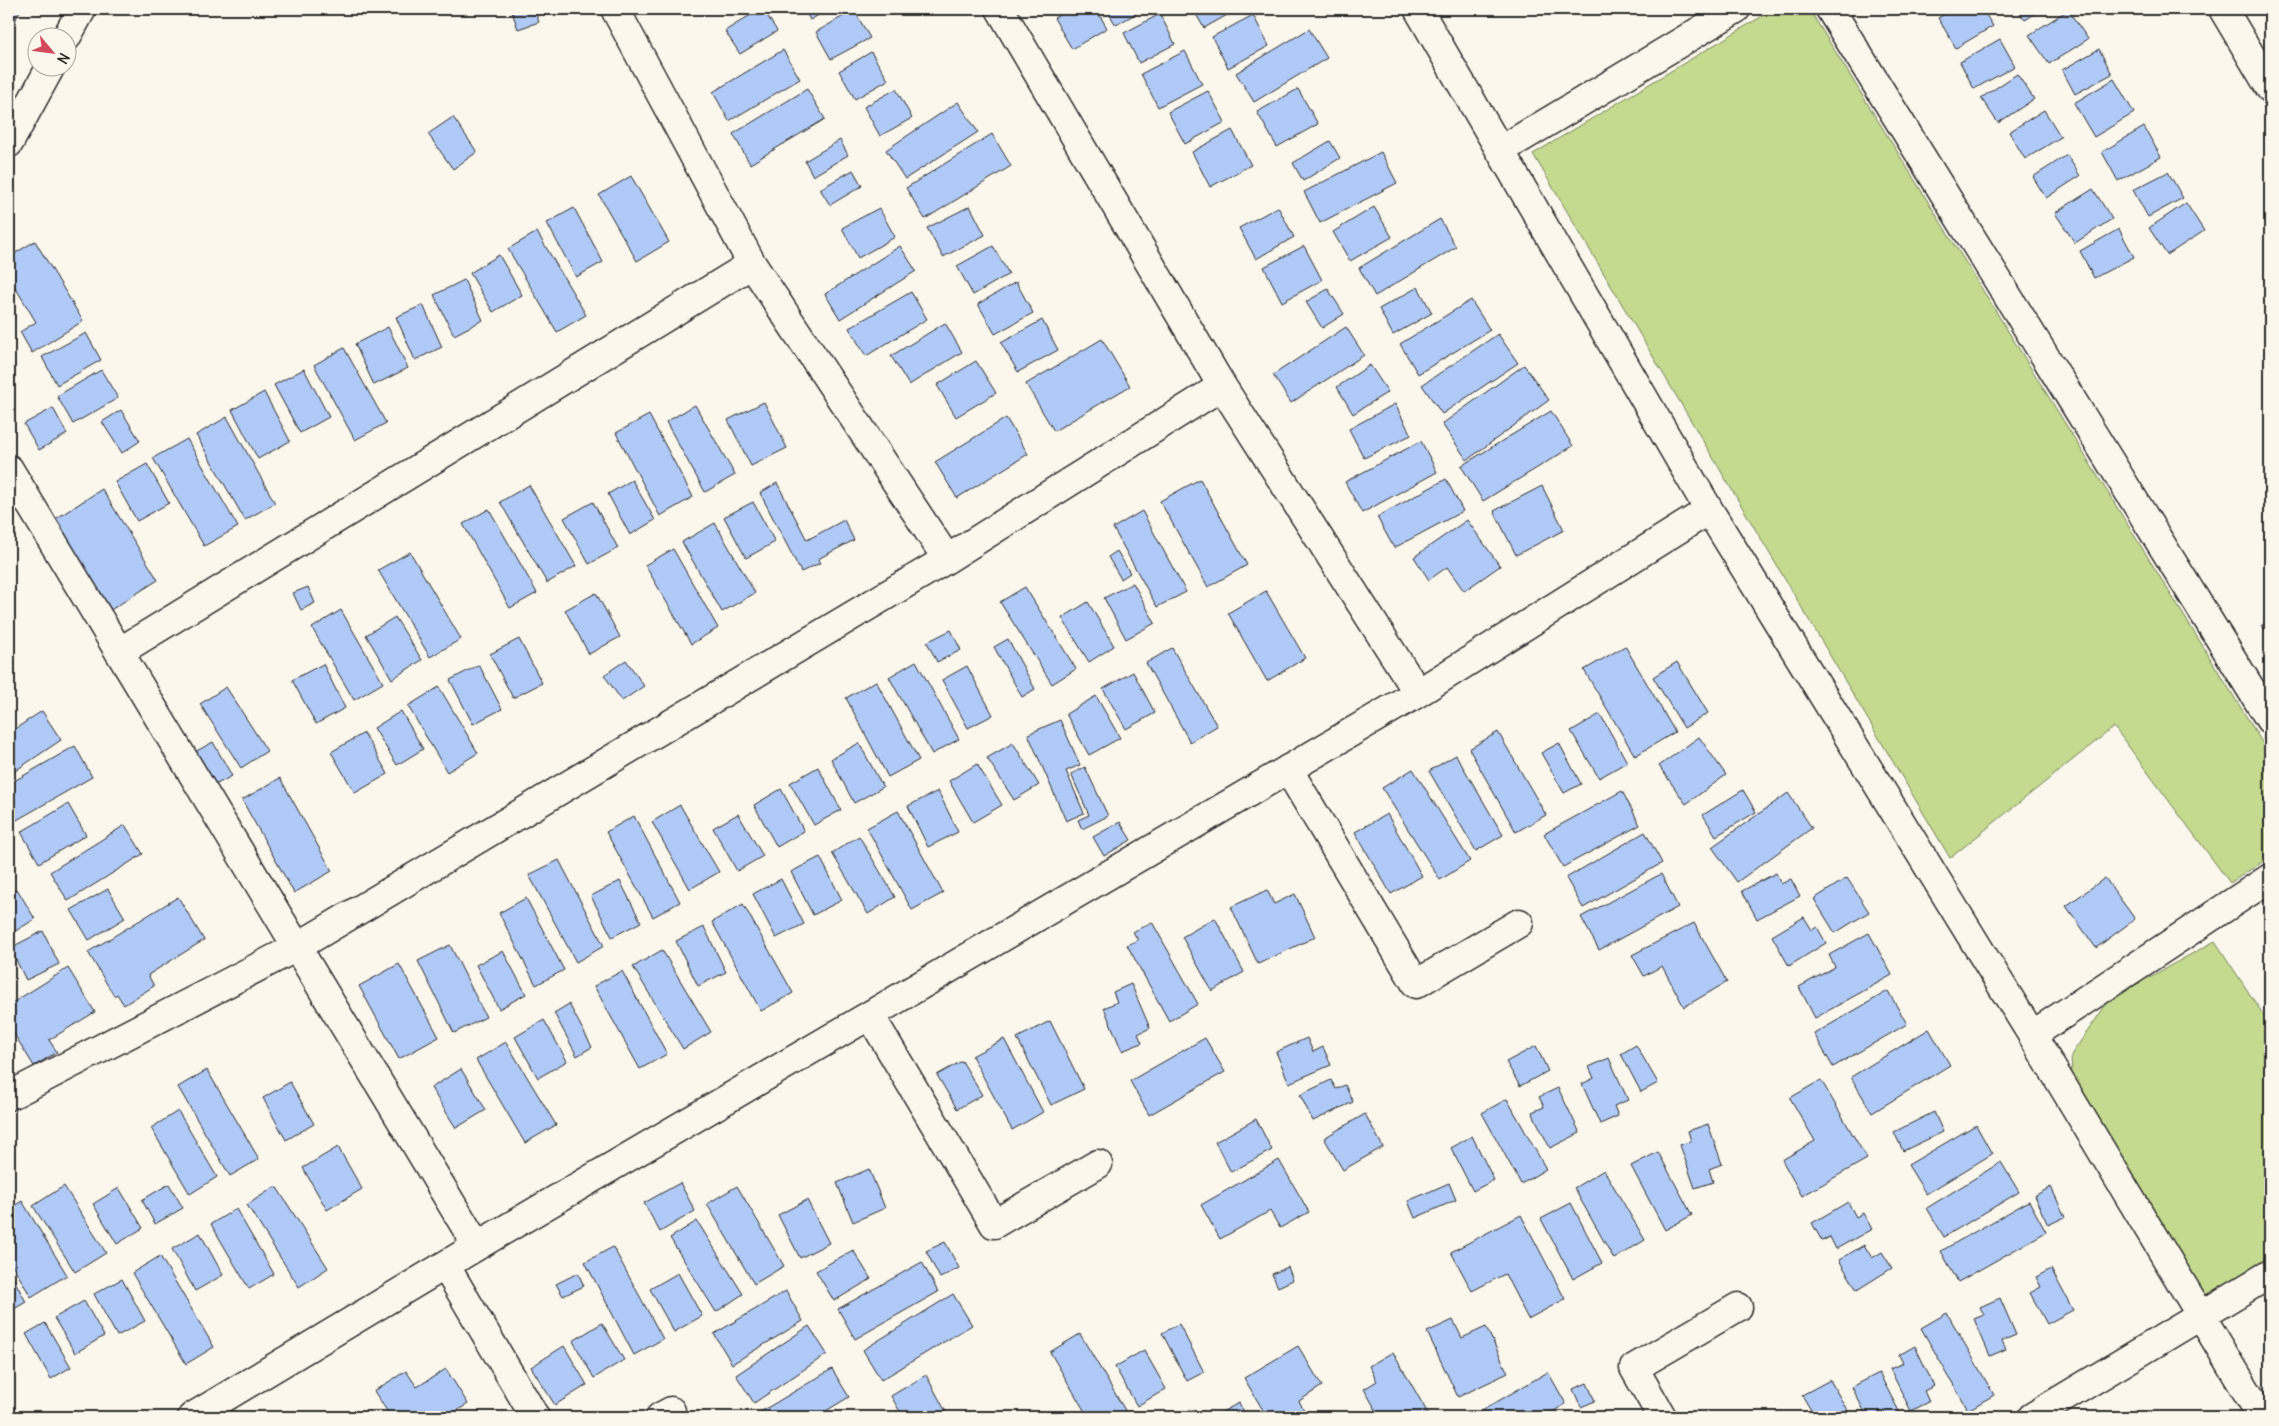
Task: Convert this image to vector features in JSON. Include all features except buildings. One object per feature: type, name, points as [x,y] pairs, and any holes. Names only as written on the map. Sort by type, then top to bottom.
[{"type":"street","points":[[72,28],[82,9]]},
{"type":"street","points":[[615,9],[752,264],[947,559]]},
{"type":"street","points":[[1000,9],[1222,386],[1418,692]]},
{"type":"street","points":[[1418,9],[1709,510],[2032,1035],[2262,1417]]},
{"type":"street","points":[[1501,150],[1736,9]]},
{"type":"street","points":[[1830,9],[2270,720]]},
{"type":"street","points":[[2223,9],[2270,88]]},
{"type":"street","points":[[9,143],[45,78]]},
{"type":"street","points":[[119,652],[752,264]]},
{"type":"street","points":[[9,1096],[297,946],[947,559],[1222,386]]},
{"type":"street","points":[[9,469],[477,1246]]},
{"type":"street","points":[[192,1417],[477,1246],[1418,692],[1709,510]]},
{"type":"street","points":[[1288,769],[1416,984],[1519,923]]},
{"type":"street","points":[[2032,1035],[2270,878]]},
{"type":"street","points":[[870,1015],[994,1224],[1098,1164]]},
{"type":"street","points":[[445,1265],[535,1417]]},
{"type":"street","points":[[2032,1417],[2270,1274]]},
{"type":"street","points":[[1662,1417],[1634,1368],[1738,1307]]},
{"type":"green space","points":[[1774,9],[1809,9],[2270,755],[2270,857],[2230,883],[2114,727],[1950,858],[1533,154]]},
{"type":"green space","points":[[2215,941],[2270,1025],[2270,1258],[2204,1297],[2072,1079],[2071,1055],[2110,999]]}]
